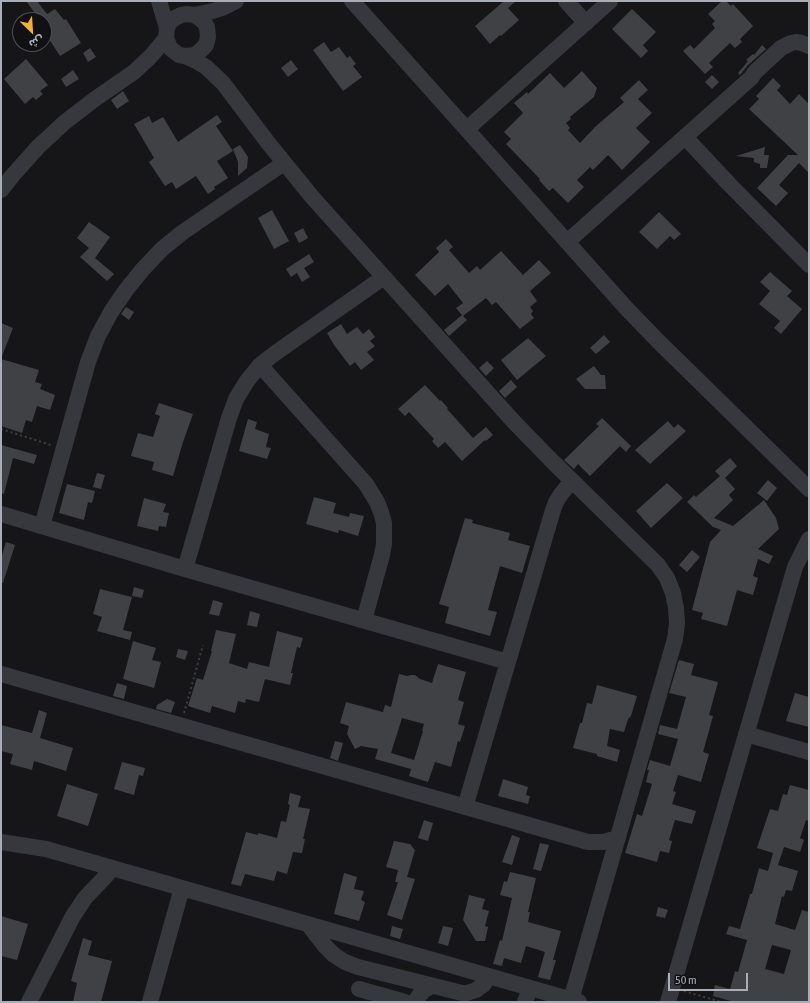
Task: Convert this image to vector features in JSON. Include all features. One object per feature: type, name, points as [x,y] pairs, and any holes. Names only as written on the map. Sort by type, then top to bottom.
[{"type":"street","points":[[1,842],[46,849],[488,976],[527,995],[575,1001],[611,861],[675,639],[677,623],[673,593],[658,566],[572,482],[514,422],[313,198],[284,163],[223,83],[206,67],[182,56],[170,48],[159,1]]},
{"type":"street","points":[[166,1],[204,22],[207,27],[214,62],[223,83]]},
{"type":"street","points":[[134,72],[151,56],[166,33],[170,22],[175,18],[181,15],[213,11],[237,1]]},
{"type":"street","points":[[1,190],[38,147],[65,122],[95,99],[134,72],[155,61],[195,55],[203,49],[208,37],[223,15],[237,1]]},
{"type":"street","points":[[352,1],[627,309],[809,489]]},
{"type":"street","points":[[566,1],[586,22]]},
{"type":"street","points":[[467,129],[610,1]]},
{"type":"street","points":[[567,242],[686,137],[786,45],[796,42],[809,46]]},
{"type":"street","points":[[751,78],[758,75],[776,59],[786,53],[799,52],[809,55]]},
{"type":"street","points":[[686,137],[762,218],[809,265]]},
{"type":"street","points":[[42,526],[88,362],[98,336],[111,312],[143,269],[162,250],[183,232],[284,163]]},
{"type":"street","points":[[185,569],[229,418],[236,399],[247,381],[260,365],[274,354],[384,277]]},
{"type":"street","points":[[260,365],[366,484],[377,502],[384,523],[384,544],[364,620]]},
{"type":"street","points":[[465,807],[553,510],[561,494],[572,482]]},
{"type":"street","points":[[1,514],[185,569],[508,662]]},
{"type":"street","points":[[670,995],[795,567],[809,539]]},
{"type":"street","points":[[1,674],[588,842],[603,842],[618,838]]},
{"type":"street","points":[[746,734],[809,752]]},
{"type":"street","points":[[1,832],[24,839],[46,849]]},
{"type":"street","points":[[588,842],[600,850],[611,861]]},
{"type":"street","points":[[29,1002],[73,916],[85,898],[112,868]]},
{"type":"street","points":[[150,1002],[182,888]]},
{"type":"street","points":[[308,924],[334,955],[345,962],[358,967],[457,992],[467,993],[472,992],[484,984],[488,976]]},
{"type":"street","points":[[358,967],[361,978],[357,996],[412,1002],[424,990],[432,986]]},
{"type":"path","points":[[1,429],[64,448]]},
{"type":"path","points":[[181,726],[203,645]]},
{"type":"path","points":[[670,995],[720,1002]]},
{"type":"building","points":[[26,1],[37,1],[45,12],[34,12]]},
{"type":"building","points":[[504,1],[516,1],[508,8],[519,20],[490,44],[475,26]]},
{"type":"building","points":[[722,1],[726,1],[731,6],[733,4],[753,26],[740,39],[742,42],[735,48],[730,43],[709,63],[713,67],[705,74],[683,51],[690,45],[694,49],[715,28],[712,24],[715,21],[708,14]]},
{"type":"building","points":[[55,9],[64,20],[66,19],[81,43],[60,56],[52,44],[52,12],[50,12]]},
{"type":"building","points":[[632,9],[656,32],[643,45],[648,51],[641,58],[612,29]]},
{"type":"building","points":[[324,42],[331,52],[339,47],[347,58],[350,56],[356,64],[353,66],[362,77],[343,91],[313,50]]},
{"type":"building","points":[[762,45],[766,49],[748,65],[740,75],[738,73],[748,61],[746,60],[753,54],[754,55]]},
{"type":"building","points":[[90,48],[96,57],[88,62],[83,53]]},
{"type":"building","points":[[26,59],[48,85],[40,91],[43,94],[36,100],[33,97],[25,104],[4,79]]},
{"type":"building","points":[[291,60],[298,69],[288,77],[281,68]]},
{"type":"building","points":[[73,70],[79,79],[66,87],[61,79]]},
{"type":"building","points":[[582,71],[597,88],[594,97],[570,117],[571,119],[566,123],[570,128],[568,130],[580,143],[596,126],[624,102],[620,98],[639,80],[648,90],[638,99],[652,113],[636,128],[650,142],[622,170],[608,155],[593,170],[590,167],[577,180],[584,187],[568,203],[553,188],[549,191],[539,180],[540,179],[506,144],[511,139],[504,132],[523,113],[514,103],[527,92],[528,94],[550,73],[564,88]]},
{"type":"building","points":[[712,75],[719,82],[712,89],[705,82]]},
{"type":"building","points":[[773,78],[781,86],[777,90],[790,104],[799,94],[809,104],[809,173],[799,163],[779,185],[788,193],[776,206],[757,188],[788,155],[798,155],[749,109],[759,99],[756,96]]},
{"type":"building","points":[[123,91],[129,101],[117,109],[111,100]]},
{"type":"building","points":[[217,115],[222,122],[216,126],[233,151],[217,161],[228,178],[214,187],[215,189],[208,194],[196,176],[176,189],[172,182],[165,186],[149,162],[154,158],[134,124],[149,116],[152,123],[163,117],[178,142]]},
{"type":"building","points":[[240,145],[248,157],[247,168],[238,176],[238,162],[233,149]]},
{"type":"building","points":[[765,147],[764,155],[769,155],[767,168],[760,168],[760,164],[754,162],[754,158],[736,156]]},
{"type":"building","points":[[272,210],[289,241],[274,249],[258,218]]},
{"type":"building","points":[[659,212],[681,234],[674,240],[670,236],[657,249],[639,232]]},
{"type":"building","points":[[89,222],[110,237],[95,258],[114,274],[107,281],[80,257],[89,248],[77,238]]},
{"type":"building","points":[[303,228],[308,238],[299,243],[294,233]]},
{"type":"building","points":[[446,239],[453,247],[449,250],[469,273],[477,266],[480,270],[501,251],[523,275],[539,260],[551,273],[530,291],[537,301],[530,307],[533,311],[531,314],[534,318],[520,329],[496,302],[492,305],[486,298],[463,316],[467,320],[449,336],[444,330],[462,315],[456,308],[463,303],[448,284],[435,296],[415,275],[439,252],[436,248]]},
{"type":"building","points":[[309,254],[314,262],[304,268],[310,277],[302,282],[297,273],[291,277],[286,269]]},
{"type":"building","points":[[770,272],[792,291],[787,296],[802,309],[781,334],[774,328],[780,321],[759,304],[770,291],[760,282]]},
{"type":"building","points":[[126,307],[134,312],[129,320],[121,314]]},
{"type":"building","points":[[1,323],[13,328],[2,356],[1,356]]},
{"type":"building","points":[[341,324],[347,334],[357,327],[363,334],[369,329],[375,337],[370,341],[375,346],[367,352],[374,360],[361,370],[355,362],[350,366],[327,333]]},
{"type":"building","points":[[604,335],[610,342],[596,354],[590,348]]},
{"type":"building","points":[[528,338],[546,356],[517,380],[501,360]]},
{"type":"building","points":[[1,359],[39,370],[35,382],[42,384],[40,389],[55,395],[50,410],[37,406],[32,422],[26,420],[22,433],[1,426]]},
{"type":"building","points":[[487,361],[494,368],[486,376],[479,368]]},
{"type":"building","points":[[594,366],[601,375],[605,375],[606,389],[585,389],[576,379]]},
{"type":"building","points":[[511,380],[517,387],[505,398],[499,391]]},
{"type":"building","points":[[425,385],[440,401],[441,400],[448,408],[447,409],[473,438],[486,427],[493,435],[486,441],[485,440],[462,461],[445,442],[438,448],[432,441],[434,439],[409,412],[405,416],[398,409]]},
{"type":"building","points":[[159,403],[193,414],[173,476],[152,470],[154,462],[131,456],[138,433],[153,437],[160,416],[155,414]]},
{"type":"building","points":[[602,418],[631,446],[626,452],[620,446],[590,476],[578,464],[574,469],[564,460],[599,426],[596,424]]},
{"type":"building","points":[[248,419],[257,422],[255,429],[269,434],[266,447],[271,448],[267,459],[239,451]]},
{"type":"building","points":[[668,421],[674,428],[678,424],[686,431],[650,464],[635,450]]},
{"type":"building","points":[[1,445],[37,455],[34,464],[13,458],[4,494],[1,493]]},
{"type":"building","points":[[730,458],[737,466],[725,478],[735,489],[729,495],[733,500],[714,518],[733,526],[764,500],[776,518],[779,529],[758,549],[773,556],[769,564],[758,559],[753,576],[758,578],[753,595],[737,590],[727,626],[701,619],[703,613],[692,610],[710,542],[721,530],[713,527],[687,502],[694,495],[696,497],[720,476],[715,471]]},
{"type":"building","points":[[97,473],[105,475],[101,489],[93,487]]},
{"type":"building","points":[[768,480],[777,488],[767,501],[757,493]]},
{"type":"building","points":[[667,483],[683,498],[651,528],[636,511]]},
{"type":"building","points":[[67,484],[95,491],[92,503],[88,502],[84,520],[59,513]]},
{"type":"building","points":[[314,497],[336,503],[333,513],[349,517],[350,513],[364,516],[358,536],[339,530],[338,533],[306,524]]},
{"type":"building","points":[[144,498],[166,504],[163,512],[169,513],[166,527],[159,526],[158,531],[137,526]]},
{"type":"building","points":[[465,518],[473,520],[472,523],[510,533],[508,540],[530,546],[522,573],[500,566],[488,610],[497,612],[490,636],[445,623],[449,607],[439,604]]},
{"type":"building","points":[[6,542],[15,545],[3,583],[1,583],[1,558]]},
{"type":"building","points":[[692,550],[700,557],[687,572],[679,565]]},
{"type":"building","points":[[134,587],[144,590],[142,598],[132,596]]},
{"type":"building","points":[[100,589],[132,597],[123,630],[132,632],[130,640],[97,631],[102,617],[93,614]]},
{"type":"building","points":[[213,600],[223,603],[219,616],[209,614]]},
{"type":"building","points":[[250,611],[260,614],[257,627],[247,625]]},
{"type":"building","points":[[216,630],[236,634],[229,663],[247,669],[249,662],[269,667],[277,631],[303,638],[300,648],[297,647],[290,685],[265,679],[259,702],[246,699],[245,703],[238,701],[235,713],[212,706],[210,713],[188,706],[197,678],[203,680],[212,651]]},
{"type":"building","points":[[133,641],[156,648],[152,660],[161,662],[154,688],[123,679]]},
{"type":"building","points":[[178,649],[188,651],[185,660],[176,657]]},
{"type":"building","points":[[679,660],[694,664],[691,675],[718,682],[709,715],[713,716],[703,752],[709,754],[701,782],[678,775],[673,791],[676,792],[672,804],[696,811],[692,824],[675,820],[669,840],[672,841],[669,853],[660,851],[657,862],[625,853],[637,814],[642,816],[652,784],[646,782],[650,760],[670,766],[678,739],[658,734],[660,725],[677,729],[686,697],[669,693]]},
{"type":"building","points":[[438,664],[466,672],[458,700],[464,702],[458,724],[465,726],[460,742],[458,741],[451,767],[435,762],[428,782],[409,776],[411,769],[375,759],[378,749],[361,746],[355,749],[347,734],[349,726],[340,723],[346,702],[383,712],[385,705],[391,707],[399,674],[407,676],[415,675],[420,679],[432,683]],"holes":[[[402,718],[424,724],[414,760],[391,753]]]},
{"type":"building","points":[[117,683],[127,686],[124,699],[113,696]]},
{"type":"building","points":[[597,685],[637,696],[624,732],[610,729],[607,746],[620,750],[617,762],[597,756],[597,754],[573,748],[587,703],[592,704]]},
{"type":"building","points":[[795,693],[809,697],[809,727],[786,721]]},
{"type":"building","points":[[167,699],[175,702],[171,713],[156,709],[157,705]]},
{"type":"building","points":[[39,710],[47,713],[40,738],[73,748],[66,771],[34,761],[32,770],[10,764],[13,754],[1,751],[1,725],[32,733]]},
{"type":"building","points":[[335,741],[343,743],[338,761],[330,758]]},
{"type":"building","points":[[122,762],[145,768],[143,776],[139,775],[134,795],[114,789]]},
{"type":"building","points":[[503,779],[528,787],[526,795],[530,796],[528,804],[498,796]]},
{"type":"building","points":[[67,784],[98,794],[88,826],[57,816]]},
{"type":"building","points":[[790,785],[809,790],[809,821],[806,820],[800,838],[804,840],[800,852],[784,847],[778,865],[798,871],[792,891],[786,890],[784,897],[782,896],[775,924],[795,930],[802,910],[809,912],[809,1002],[731,1002],[713,996],[715,985],[730,989],[735,971],[738,972],[747,940],[726,934],[729,926],[740,929],[759,868],[768,871],[773,853],[757,848],[770,809],[778,811],[783,794],[787,795]],"holes":[[[772,945],[791,950],[784,974],[765,969]]]},
{"type":"building","points":[[290,793],[301,796],[298,807],[310,809],[303,839],[305,839],[302,853],[293,852],[287,874],[277,871],[274,881],[245,874],[241,886],[231,884],[246,832],[258,835],[258,833],[277,838],[281,821],[286,822],[290,805],[288,804]]},
{"type":"building","points":[[424,820],[433,823],[428,841],[418,838]]},
{"type":"building","points":[[512,835],[520,838],[512,865],[502,862]]},
{"type":"building","points":[[394,841],[410,844],[415,850],[407,877],[415,879],[402,920],[387,915],[398,882],[395,882],[398,870],[386,867]]},
{"type":"building","points":[[540,843],[549,845],[541,871],[533,869]]},
{"type":"building","points":[[510,872],[536,878],[528,912],[530,912],[528,922],[561,931],[553,960],[556,960],[550,980],[538,977],[545,952],[526,946],[521,963],[504,958],[502,966],[493,964],[500,940],[502,941],[512,898],[500,895],[504,881],[507,882]]},
{"type":"building","points":[[344,873],[357,877],[354,889],[364,891],[361,900],[365,902],[359,921],[334,914]]},
{"type":"building","points":[[469,895],[485,899],[482,909],[489,911],[485,926],[488,927],[485,941],[476,941],[463,920]]},
{"type":"building","points":[[658,907],[668,910],[665,918],[656,916]]},
{"type":"building","points":[[1,916],[28,924],[17,960],[1,956]]},
{"type":"building","points":[[392,926],[403,929],[400,939],[390,936]]},
{"type":"building","points":[[443,926],[453,928],[448,946],[438,943]]},
{"type":"building","points":[[83,938],[92,941],[88,955],[112,961],[101,1002],[73,1002],[77,983],[71,981]]}]
